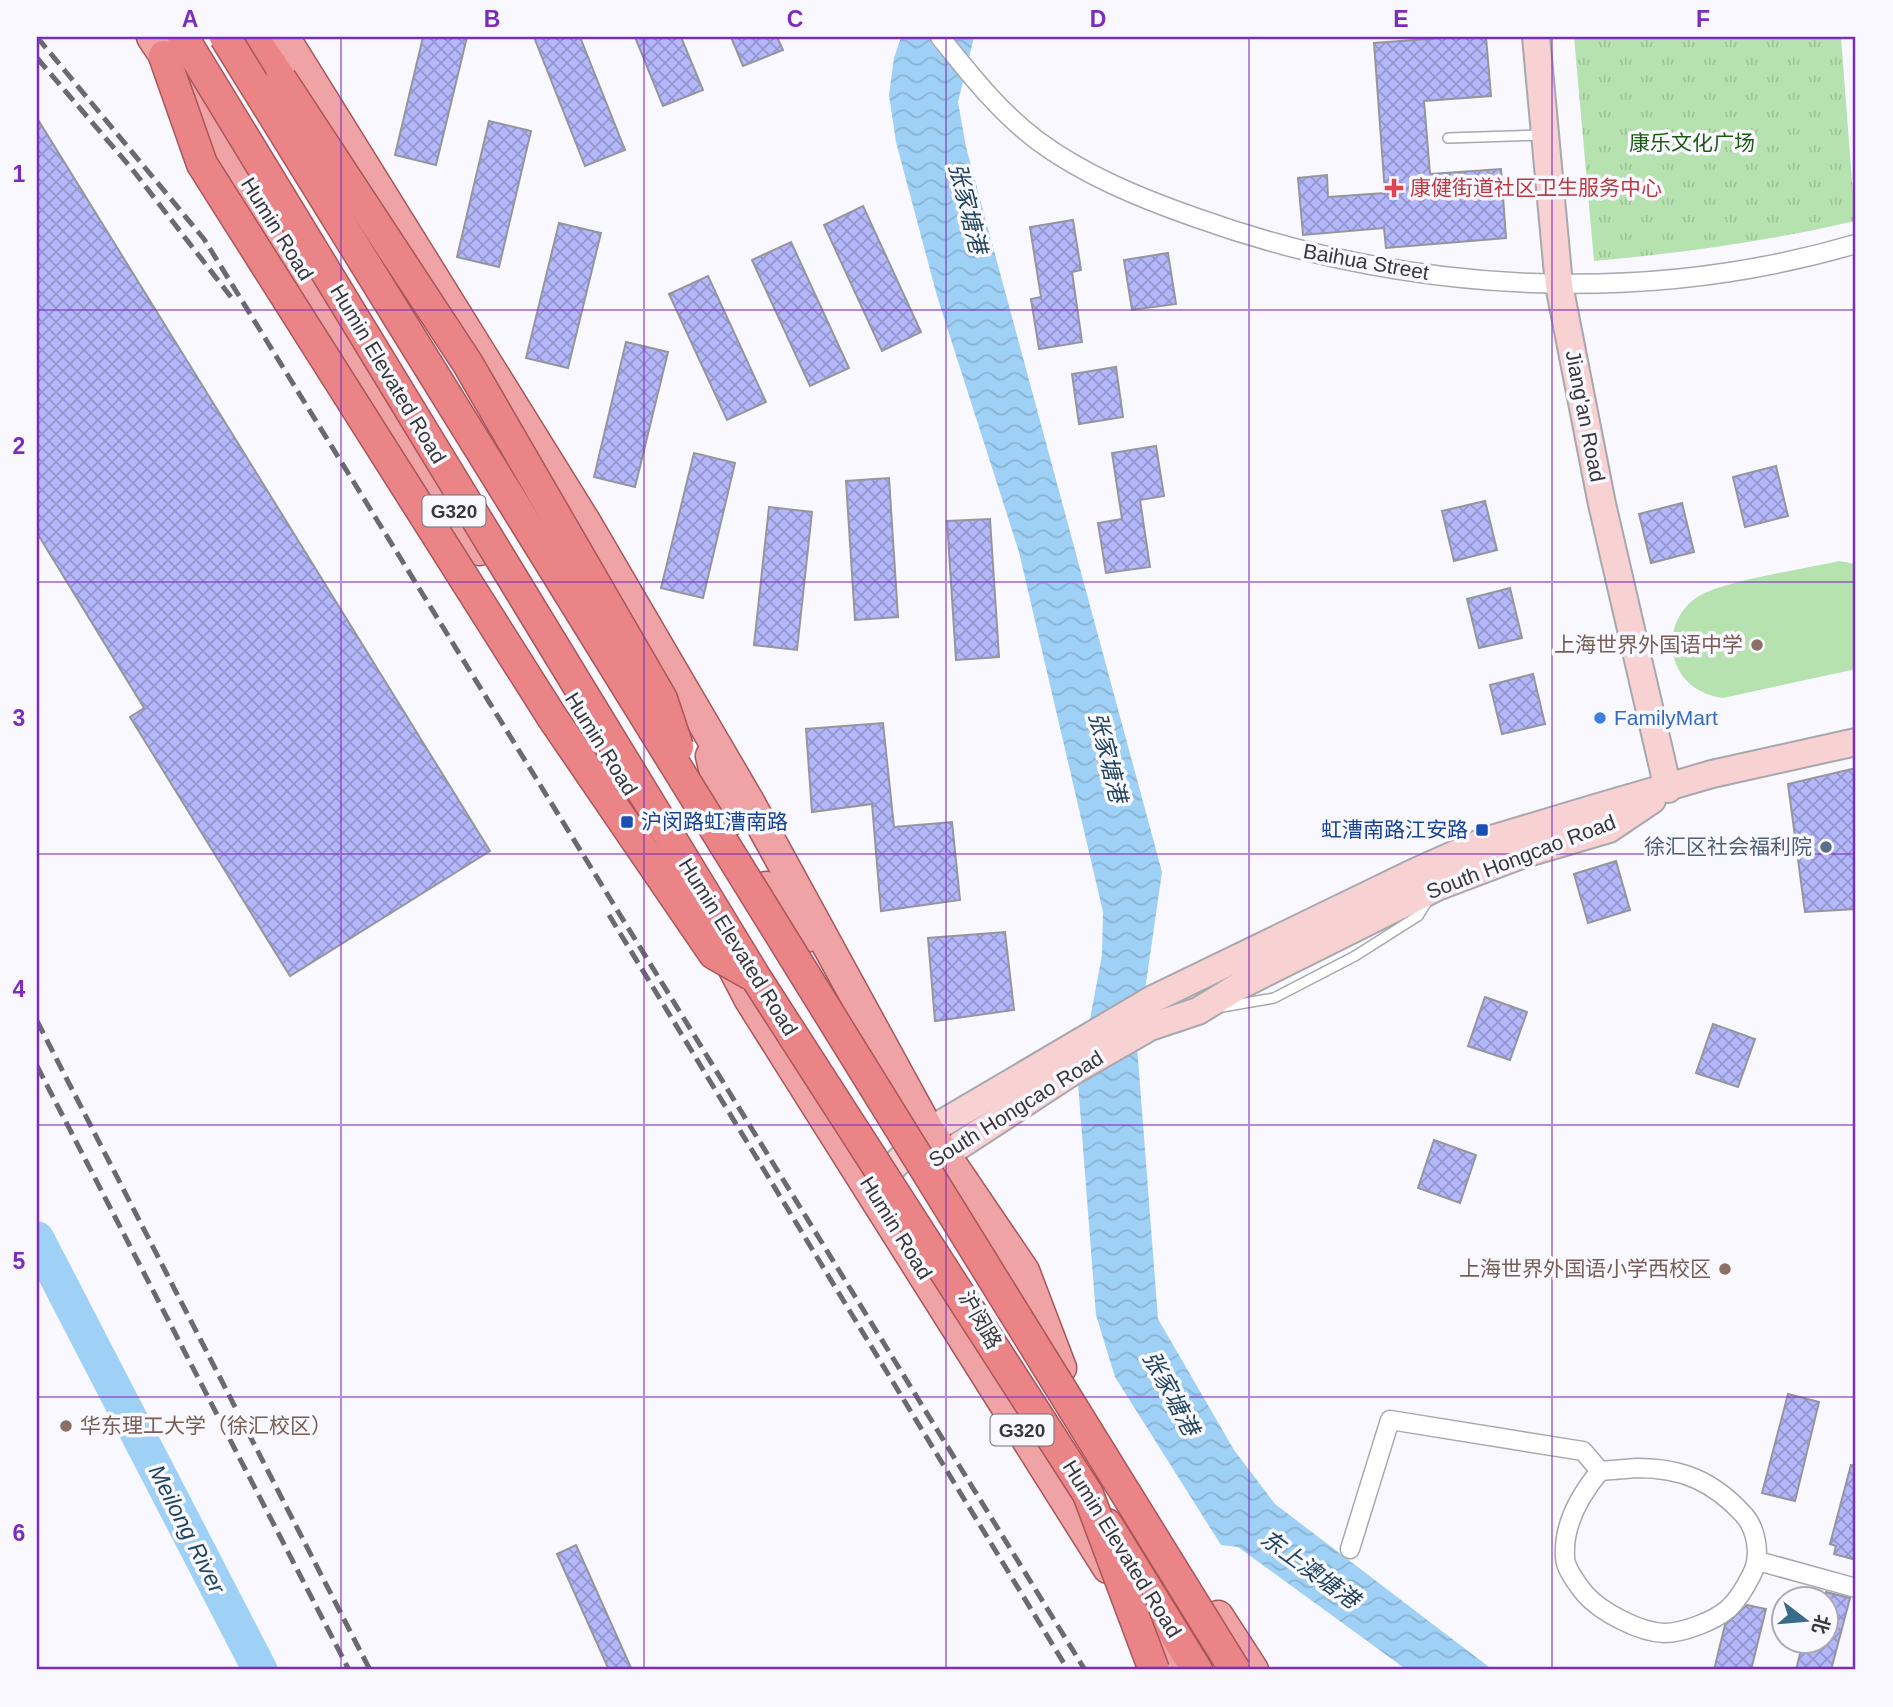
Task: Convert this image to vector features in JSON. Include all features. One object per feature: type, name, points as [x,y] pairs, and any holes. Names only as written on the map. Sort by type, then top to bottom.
[{"type":"highway","name":"Humin Elevated Road","points":[[225,37],[1235,1670]]},
{"type":"highway","points":[[253,37],[271,82],[468,363],[662,699],[693,794]]},
{"type":"highway","name":"Humin Elevated Road","points":[[168,42],[755,978],[1088,1494],[1197,1670]]},
{"type":"highway","points":[[168,42],[202,164],[544,706],[714,954],[755,978]]},
{"type":"highway","points":[[1088,1494],[1154,1670]]},
{"type":"main road","name":"G320","points":[[231,37],[271,82],[766,887],[931,1149],[1024,1271],[1061,1368],[1253,1670]]},
{"type":"main road","name":"G320","points":[[284,37],[586,523],[702,722],[852,994],[931,1149]]},
{"type":"main road","name":"Jiang'an Road","points":[[1536,37],[1559,285],[1602,504],[1668,789]]},
{"type":"main road","name":"Humin Road","points":[[168,42],[200,108],[706,916]]},
{"type":"main road","points":[[702,722],[727,823]]},
{"type":"main road","name":"South Hongcao Road","points":[[886,1178],[1075,1058],[1153,999],[1333,910],[1485,841],[1712,774],[1856,743]]},
{"type":"main road","name":"South Hongcao Road","points":[[1075,1058],[1150,1027],[1198,1011],[1261,974],[1437,887],[1524,854],[1609,829],[1668,789]]},
{"type":"main road","name":"G320","points":[[766,887],[852,994]]},
{"type":"main road","name":"沪闵路","points":[[706,916],[767,987],[886,1178],[1183,1670]]},
{"type":"main road","name":"Humin Road","points":[[886,1178],[1150,1637],[1175,1670]]},
{"type":"street","name":"Baihua Street","points":[[940,37],[1010,119],[1076,165],[1122,189],[1233,231],[1370,266],[1447,277],[1559,285],[1742,271],[1856,244]]},
{"type":"street","points":[[1350,1549],[1390,1420],[1583,1451],[1600,1471]]},
{"type":"street","points":[[1670,1468],[1703,1482],[1730,1499],[1752,1524],[1758,1561],[1744,1589],[1728,1609],[1702,1623],[1664,1633],[1629,1623],[1598,1609],[1577,1584],[1564,1559],[1568,1530],[1580,1496],[1600,1471],[1670,1468]]},
{"type":"street","points":[[1758,1561],[1856,1588]]},
{"type":"lane","points":[[1448,138],[1546,135]]},
{"type":"green space","name":"康乐文化广场","points":[[1574,37],[1841,37],[1855,221],[1725,246],[1594,261]]},
{"type":"green space","points":[[1839,561],[1856,564],[1856,669],[1723,698],[1700,691],[1682,676],[1673,652],[1673,633],[1685,608],[1699,596],[1727,585]]},
{"type":"water","points":[[901,37],[974,37],[958,102],[966,147],[1162,872],[1137,1046],[1158,1319],[1234,1450],[1275,1504],[1493,1670],[1407,1670],[1238,1547],[1221,1545],[1115,1377],[1096,1315],[1078,1083],[1102,955],[1103,912],[1019,552],[937,296],[896,142],[889,95],[894,58]]},
{"type":"building","points":[[423,37],[467,37],[436,165],[395,155]]},
{"type":"building","points":[[534,37],[580,37],[625,150],[585,166]]},
{"type":"building","points":[[635,37],[681,37],[703,90],[663,106]]},
{"type":"building","points":[[731,37],[777,37],[783,50],[743,66]]},
{"type":"building","points":[[1486,37],[1491,96],[1424,101],[1430,174],[1501,169],[1506,238],[1386,248],[1384,228],[1303,235],[1298,178],[1327,175],[1328,197],[1385,193],[1374,43]]},
{"type":"building","points":[[37,118],[490,851],[290,976],[130,717],[144,708],[37,533]]},
{"type":"building","points":[[489,121],[531,131],[499,267],[457,257]]},
{"type":"building","points":[[863,206],[921,332],[882,351],[824,225]]},
{"type":"building","points":[[1073,220],[1081,270],[1072,272],[1082,342],[1039,349],[1031,299],[1041,297],[1030,227]]},
{"type":"building","points":[[559,223],[601,233],[568,368],[526,358]]},
{"type":"building","points":[[791,242],[849,368],[810,386],[752,260]]},
{"type":"building","points":[[1168,253],[1176,304],[1132,310],[1124,260]]},
{"type":"building","points":[[708,276],[766,402],[727,420],[669,294]]},
{"type":"building","points":[[626,342],[668,352],[635,487],[594,477]]},
{"type":"building","points":[[1116,367],[1123,417],[1079,424],[1072,374]]},
{"type":"building","points":[[1156,446],[1164,496],[1140,500],[1150,567],[1106,573],[1098,523],[1122,519],[1112,453]]},
{"type":"building","points":[[694,453],[735,463],[703,598],[661,588]]},
{"type":"building","points":[[1776,466],[1788,516],[1745,527],[1733,477]]},
{"type":"building","points":[[889,478],[898,617],[855,620],[846,481]]},
{"type":"building","points":[[1485,501],[1497,550],[1454,561],[1442,511]]},
{"type":"building","points":[[1682,503],[1694,552],[1651,563],[1639,514]]},
{"type":"building","points":[[769,507],[812,512],[797,650],[754,645]]},
{"type":"building","points":[[990,519],[999,657],[956,660],[947,521]]},
{"type":"building","points":[[1510,588],[1522,638],[1479,648],[1467,599]]},
{"type":"building","points":[[1533,674],[1545,724],[1502,734],[1490,685]]},
{"type":"building","points":[[883,723],[894,827],[952,822],[960,900],[881,911],[872,804],[812,812],[806,729]]},
{"type":"building","name":"徐汇区社会福利院","points":[[1856,768],[1856,909],[1805,912],[1788,784]]},
{"type":"building","points":[[1616,861],[1630,910],[1588,923],[1574,874]]},
{"type":"building","points":[[1005,932],[1014,1010],[935,1021],[928,938]]},
{"type":"building","points":[[1485,997],[1527,1012],[1510,1060],[1468,1046]]},
{"type":"building","points":[[1713,1024],[1755,1039],[1738,1087],[1696,1073]]},
{"type":"building","points":[[1434,1140],[1476,1155],[1460,1203],[1418,1188]]},
{"type":"building","points":[[1788,1394],[1819,1402],[1795,1501],[1762,1493]]},
{"type":"building","points":[[1851,1465],[1856,1466],[1856,1560],[1834,1554],[1836,1546],[1830,1544]]},
{"type":"building","points":[[576,1545],[632,1670],[609,1670],[557,1554]]},
{"type":"building","points":[[1840,1596],[1850,1598],[1840,1636]]},
{"type":"building","points":[[1747,1605],[1766,1609],[1751,1670],[1714,1670],[1725,1625]]},
{"type":"building","points":[[1800,1654],[1835,1654],[1831,1670],[1796,1670]]},
{"type":"waterway","name":"Meilong River","points":[[37,1239],[260,1670]]},
{"type":"railway","points":[[37,37],[204,239],[1085,1670]]},
{"type":"railway","points":[[37,58],[132,169],[231,297]]},
{"type":"railway","points":[[609,915],[1068,1670]]},
{"type":"railway","points":[[37,1021],[370,1670]]},
{"type":"railway","points":[[37,1066],[349,1670]]},
{"type":"place","name":"康健街道社区卫生服务中心","points":[[1394,188]]},
{"type":"place","name":"上海世界外国语中学","points":[[1757,645]]},
{"type":"place","name":"FamilyMart","points":[[1600,718]]},
{"type":"place","name":"沪闵路虹漕南路","points":[[627,822]]},
{"type":"place","name":"虹漕南路江安路","points":[[1482,830]]},
{"type":"place","name":"徐汇区社会福利院","points":[[1826,847]]},
{"type":"place","name":"上海世界外国语小学西校区","points":[[1725,1269]]},
{"type":"place","name":"华东理工大学（徐汇校区）","points":[[66,1426]]},
{"type":"water label","name":"张家塘港","points":[[968,208]]},
{"type":"water label","name":"张家塘港","points":[[1108,757]]},
{"type":"water label","name":"张家塘港","points":[[1171,1393]]},
{"type":"water label","name":"东上澳塘港","points":[[1310,1569]]}]
